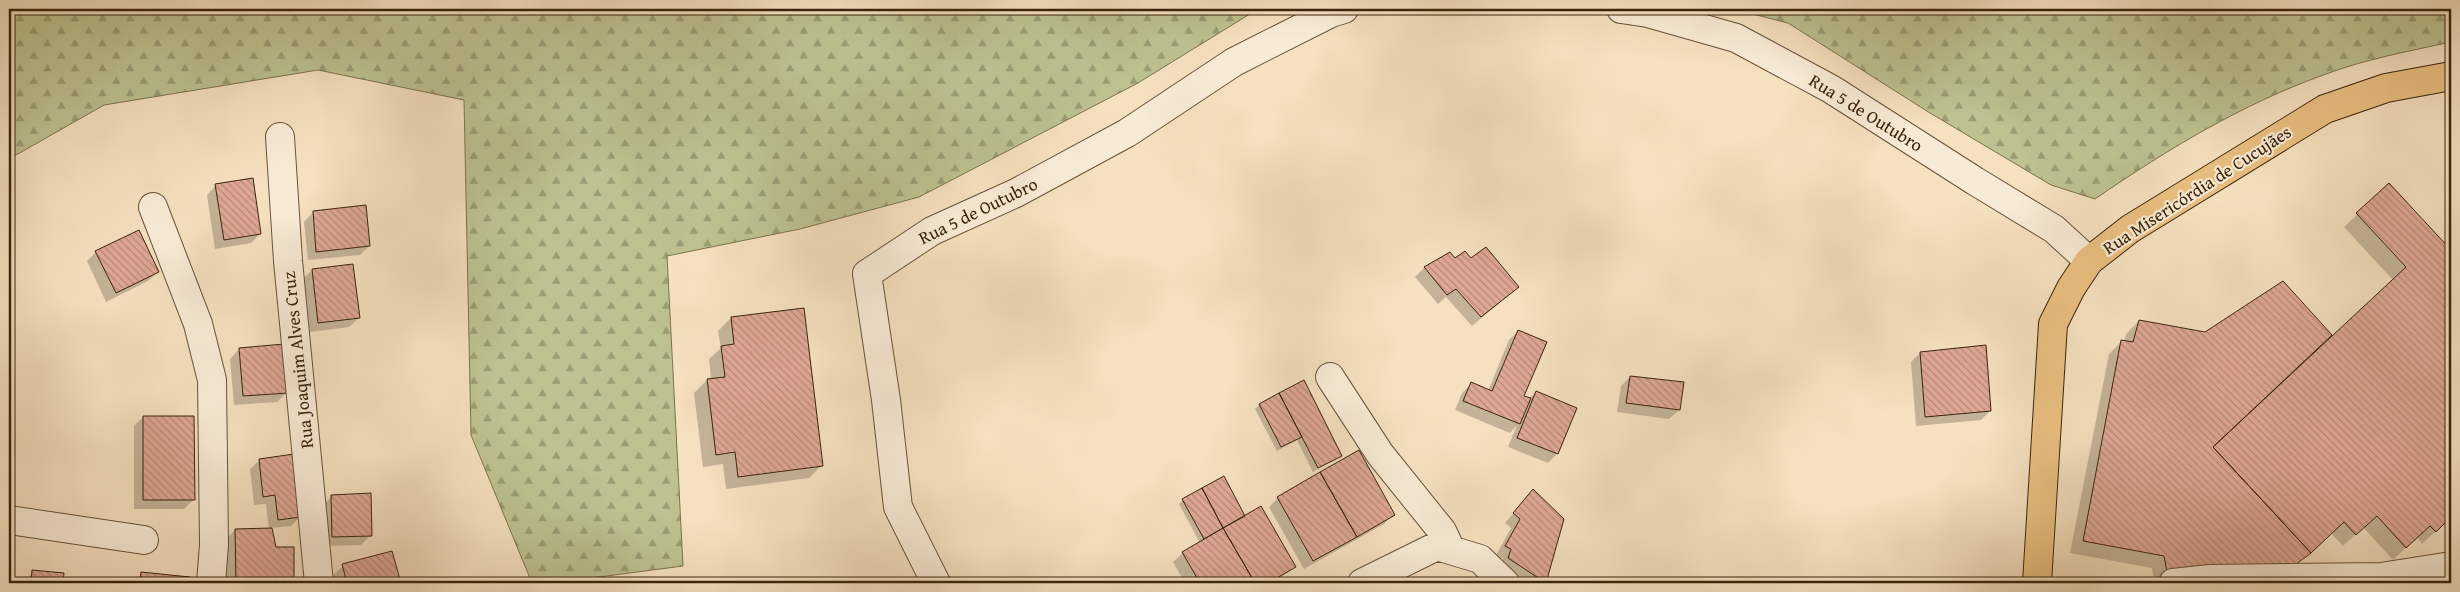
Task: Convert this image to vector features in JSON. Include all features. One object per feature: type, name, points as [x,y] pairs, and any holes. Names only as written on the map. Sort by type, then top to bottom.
[{"type":"main road","name":"Rua Misericórdia de Cucujães","points":[[2038,583],[2053,324],[2071,288],[2089,260],[2130,229],[2325,110],[2386,88],[2451,76]]},
{"type":"street","name":"Rua 5 de Outubro","points":[[936,583],[898,506],[886,400],[867,274],[932,230],[1016,193],[1127,133],[1234,62],[1330,13],[1344,9]]},
{"type":"street","name":"Rua 5 de Outubro","points":[[1621,9],[1648,13],[1736,38],[1830,89],[1974,181],[2054,228],[2089,260]]},
{"type":"street","name":"Rua Joaquim Alves Cruz","points":[[280,137],[288,261],[319,583]]},
{"type":"street","points":[[153,207],[198,324],[212,380],[214,545],[211,583]]},
{"type":"street","points":[[1330,377],[1380,454],[1442,531],[1451,550]]},
{"type":"street","points":[[9,520],[144,540]]},
{"type":"street","points":[[1362,583],[1437,546],[1480,559],[1505,583]]},
{"type":"street","points":[[2173,583],[2210,580],[2381,577],[2451,566]]},
{"type":"green space","points":[[9,9],[1258,9],[1138,83],[919,197],[800,229],[667,256],[683,566],[553,583],[532,583],[471,435],[464,100],[318,70],[104,105],[9,159]]},
{"type":"green space","points":[[1733,9],[2451,9],[2451,42],[2357,64],[2326,74],[2265,99],[2178,145],[2095,199],[2051,185],[1930,113],[1788,23]]},
{"type":"building","points":[[253,178],[261,234],[224,240],[215,184]]},
{"type":"building","points":[[2389,183],[2451,250],[2451,517],[2436,532],[2430,526],[2406,548],[2377,516],[2356,535],[2344,522],[2311,553],[2213,447],[2406,267],[2356,213]]},
{"type":"building","points":[[366,205],[370,246],[316,252],[313,211]]},
{"type":"building","points":[[139,230],[159,272],[116,293],[95,251]]},
{"type":"building","points":[[1486,247],[1519,287],[1481,317],[1456,289],[1447,295],[1424,267],[1450,252],[1455,258],[1465,251],[1471,258]]},
{"type":"building","points":[[353,264],[360,318],[318,323],[312,269]]},
{"type":"building","points":[[2283,281],[2332,335],[2213,447],[2311,553],[2295,565],[2167,572],[2164,556],[2083,541],[2121,340],[2133,342],[2139,320],[2205,332]]},
{"type":"building","points":[[804,308],[823,466],[738,477],[735,452],[716,455],[707,379],[725,377],[721,346],[734,344],[731,317]]},
{"type":"building","points":[[1518,330],[1547,342],[1524,396],[1531,398],[1520,424],[1463,401],[1471,382],[1492,391]]},
{"type":"building","points":[[284,344],[288,393],[243,396],[239,348]]},
{"type":"building","points":[[1986,345],[1991,411],[1925,417],[1920,352]]},
{"type":"building","points":[[1630,376],[1684,382],[1680,410],[1626,403]]},
{"type":"building","points":[[1304,380],[1342,456],[1318,468],[1279,393]]},
{"type":"building","points":[[1536,391],[1577,408],[1558,454],[1517,438]]},
{"type":"building","points":[[1279,393],[1302,437],[1281,447],[1259,404]]},
{"type":"building","points":[[143,416],[194,416],[195,500],[143,500]]},
{"type":"building","points":[[1359,450],[1395,515],[1357,537],[1320,472]]},
{"type":"building","points":[[294,454],[301,517],[278,520],[275,495],[263,497],[259,459]]},
{"type":"building","points":[[1320,472],[1357,537],[1313,561],[1277,497]]},
{"type":"building","points":[[1224,476],[1245,516],[1223,528],[1202,488]]},
{"type":"building","points":[[1202,488],[1223,528],[1204,539],[1182,499]]},
{"type":"building","points":[[1533,489],[1564,519],[1546,583],[1508,558],[1511,549],[1505,546],[1520,519],[1513,513]]},
{"type":"building","points":[[371,493],[372,536],[332,537],[331,495]]},
{"type":"building","points":[[1261,506],[1296,567],[1268,583],[1255,583],[1223,528]]},
{"type":"building","points":[[272,528],[276,547],[294,547],[294,583],[236,583],[235,529]]},
{"type":"building","points":[[1223,528],[1255,583],[1200,583],[1182,552]]},
{"type":"building","points":[[392,551],[401,583],[347,583],[342,564]]},
{"type":"building","points":[[32,570],[64,573],[63,583],[31,583]]},
{"type":"building","points":[[141,572],[190,577],[189,583],[140,583]]}]
